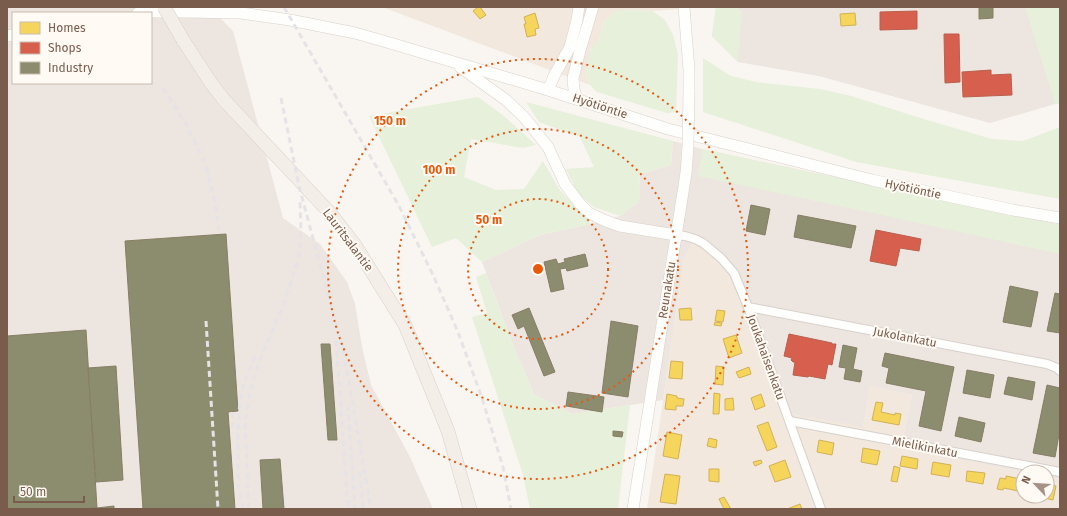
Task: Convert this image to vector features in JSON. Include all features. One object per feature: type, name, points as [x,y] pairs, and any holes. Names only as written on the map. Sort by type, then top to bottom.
[{"type":"main road","name":"Lauritsalantie","points":[[164,7],[183,40],[224,100],[331,214],[350,239],[397,310],[405,325],[448,431],[470,509]]},
{"type":"main road","points":[[548,90],[570,47],[579,7]]},
{"type":"main road","points":[[578,99],[574,90],[573,78],[584,36],[594,7]]},
{"type":"main road","name":"Reunakatu","points":[[634,509],[686,173],[688,146],[689,70],[684,7]]},
{"type":"main road","name":"Hyötiöntie","points":[[152,12],[241,14],[290,20],[355,33],[452,60],[668,129],[865,178],[1013,210],[1060,218]]},
{"type":"main road","points":[[452,60],[506,100],[524,117],[548,147],[565,184],[589,213],[620,226],[676,235]]},
{"type":"street","name":"Joukahaisenkatu","points":[[676,235],[695,239],[703,244],[721,258],[734,273],[748,307],[821,509]]},
{"type":"street","name":"Jukolankatu","points":[[748,307],[1047,364],[1057,368],[1060,371]]},
{"type":"street","name":"Mielikinkatu","points":[[790,421],[1060,472]]},
{"type":"shaded area","points":[[7,7],[209,7],[233,31],[283,218],[320,244],[347,282],[355,304],[362,347],[371,385],[410,457],[433,509],[7,509]]},
{"type":"shaded area","points":[[382,7],[705,7],[653,11],[618,10],[603,22],[599,41],[586,74],[590,85]]},
{"type":"shaded area","points":[[716,7],[1060,7],[1060,104],[1055,104],[990,123],[819,76],[738,62],[712,36]]},
{"type":"shaded area","points":[[673,141],[702,149],[1060,225],[1060,479],[1055,478],[1055,464],[1015,464],[1015,470],[901,448],[912,395],[870,386],[863,427],[782,412],[731,277],[719,263],[692,242],[684,259],[663,400],[572,414],[534,394],[514,347],[482,262],[540,235],[620,216],[639,202],[640,174],[671,165]]},
{"type":"shaded area","points":[[692,241],[719,263],[731,277],[745,311],[863,427],[870,386],[912,395],[901,448],[1015,470],[1015,504],[1055,504],[1055,478],[1060,479],[1060,509],[647,509],[684,259]]},
{"type":"green space","points":[[716,7],[736,7],[742,11],[738,62],[712,36]]},
{"type":"green space","points":[[1025,7],[1060,7],[1060,104],[1055,104]]},
{"type":"green space","points":[[618,10],[653,11],[665,20],[673,35],[678,54],[676,112],[667,113],[597,92],[590,85],[586,74],[591,48],[599,41],[603,22]]},
{"type":"green space","points":[[703,58],[731,76],[756,82],[820,89],[851,96],[992,139],[1023,141],[1060,127],[1060,199],[856,162],[703,112]]},
{"type":"green space","points":[[478,97],[504,116],[536,145],[523,148],[471,139],[464,177],[496,190],[524,189],[543,161],[559,189],[591,224],[540,235],[482,262],[456,238],[432,247],[369,116]]},
{"type":"green space","points":[[526,102],[673,141],[671,165],[640,174],[639,202],[620,216],[594,207],[578,194],[566,169],[594,167],[580,137],[539,122]]},
{"type":"green space","points":[[702,149],[1060,225],[1060,254],[698,176]]},
{"type":"green space","points":[[486,273],[514,347],[534,394],[572,414],[630,405],[618,509],[530,509],[523,475],[472,317],[487,313],[476,277]]},
{"type":"building: Homes","points":[[480,7],[486,15],[480,19],[473,11]]},
{"type":"building: Homes","points":[[535,13],[539,28],[535,29],[536,35],[527,37],[524,17]]},
{"type":"building: Homes","points":[[855,13],[856,25],[841,26],[840,14]]},
{"type":"building: Homes","points":[[691,308],[692,320],[680,320],[679,309]]},
{"type":"building: Homes","points":[[717,310],[725,311],[723,322],[715,321]]},
{"type":"building: Homes","points":[[715,322],[722,323],[721,326],[714,325]]},
{"type":"building: Homes","points":[[736,335],[742,353],[729,358],[723,339]]},
{"type":"building: Homes","points":[[671,361],[683,362],[682,379],[669,378]]},
{"type":"building: Homes","points":[[716,366],[724,367],[723,385],[715,384]]},
{"type":"building: Homes","points":[[749,367],[751,374],[739,378],[736,372]]},
{"type":"building: Homes","points":[[714,393],[720,394],[719,414],[713,414]]},
{"type":"building: Homes","points":[[667,394],[684,399],[683,406],[676,406],[676,410],[665,409]]},
{"type":"building: Homes","points":[[761,394],[765,406],[755,410],[751,398]]},
{"type":"building: Homes","points":[[733,398],[734,410],[725,410],[725,399]]},
{"type":"building: Homes","points":[[876,402],[883,403],[881,412],[895,415],[895,413],[901,414],[899,425],[872,420]]},
{"type":"building: Homes","points":[[768,422],[777,447],[767,451],[757,426]]},
{"type":"building: Homes","points":[[667,432],[682,435],[678,459],[663,456]]},
{"type":"building: Homes","points":[[709,438],[717,440],[716,448],[707,446]]},
{"type":"building: Homes","points":[[819,440],[834,443],[832,455],[817,452]]},
{"type":"building: Homes","points":[[863,448],[880,451],[877,465],[861,462]]},
{"type":"building: Homes","points":[[902,456],[918,459],[917,469],[900,466]]},
{"type":"building: Homes","points":[[761,460],[762,463],[755,466],[753,462]]},
{"type":"building: Homes","points":[[785,460],[791,477],[775,482],[769,466]]},
{"type":"building: Homes","points":[[933,462],[951,465],[949,477],[931,474]]},
{"type":"building: Homes","points":[[894,466],[900,468],[897,482],[891,481]]},
{"type":"building: Homes","points":[[709,469],[719,469],[719,482],[709,481]]},
{"type":"building: Homes","points":[[967,471],[985,473],[983,484],[966,481]]},
{"type":"building: Homes","points":[[665,474],[680,476],[676,504],[660,502]]},
{"type":"building: Homes","points":[[1006,476],[1015,478],[1015,490],[1004,488],[1003,490],[997,489],[1000,478],[1006,479]]},
{"type":"building: Homes","points":[[724,497],[731,509],[724,509],[719,499]]},
{"type":"building: Homes","points":[[800,504],[802,509],[787,509]]},
{"type":"building: Shops","points":[[917,11],[917,29],[880,30],[880,12]]},
{"type":"building: Shops","points":[[944,34],[959,34],[960,82],[945,83]]},
{"type":"building: Shops","points":[[991,70],[991,75],[1011,74],[1012,95],[963,97],[962,72]]},
{"type":"building: Shops","points":[[876,230],[921,239],[919,251],[900,248],[896,266],[870,261]]},
{"type":"building: Shops","points":[[789,334],[836,344],[832,365],[828,364],[825,379],[793,375],[795,362],[791,360],[792,358],[784,356]]},
{"type":"building: Industry","points":[[979,7],[993,7],[993,18],[979,19]]},
{"type":"building: Industry","points":[[751,205],[770,209],[765,235],[746,231]]},
{"type":"building: Industry","points":[[798,215],[856,226],[851,248],[794,237]]},
{"type":"building: Industry","points":[[226,234],[238,411],[228,412],[235,509],[143,509],[125,241]]},
{"type":"building: Industry","points":[[585,254],[588,266],[567,271],[566,268],[560,269],[564,289],[551,292],[544,262],[556,259],[558,264],[565,262],[564,259]]},
{"type":"building: Industry","points":[[1010,286],[1038,292],[1031,327],[1003,322]]},
{"type":"building: Industry","points":[[1055,293],[1060,294],[1060,333],[1047,331]]},
{"type":"building: Industry","points":[[529,308],[555,372],[544,376],[524,326],[518,329],[512,315]]},
{"type":"building: Industry","points":[[611,321],[638,326],[628,397],[602,393]]},
{"type":"building: Industry","points":[[86,330],[97,508],[7,509],[7,336]]},
{"type":"building: Industry","points":[[321,344],[330,344],[337,440],[328,440]]},
{"type":"building: Industry","points":[[843,345],[857,348],[853,369],[862,371],[860,382],[844,379],[846,368],[839,367]]},
{"type":"building: Industry","points":[[885,353],[954,367],[941,431],[919,426],[926,391],[886,383],[889,368],[882,366]]},
{"type":"building: Industry","points":[[116,366],[123,480],[96,482],[88,368]]},
{"type":"building: Industry","points":[[967,370],[994,375],[990,398],[963,393]]},
{"type":"building: Industry","points":[[1008,377],[1035,382],[1032,400],[1004,394]]},
{"type":"building: Industry","points":[[1047,385],[1060,388],[1060,429],[1055,457],[1033,453]]},
{"type":"building: Industry","points":[[568,392],[604,397],[602,412],[566,406]]},
{"type":"building: Industry","points":[[959,417],[985,423],[981,442],[955,436]]},
{"type":"building: Industry","points":[[613,431],[623,432],[622,437],[613,436]]},
{"type":"building: Industry","points":[[280,459],[284,509],[263,509],[260,460]]},
{"type":"building: Industry","points":[[114,506],[114,509],[79,509],[97,508]]},
{"type":"railway","points":[[284,7],[399,206],[433,275],[458,332],[482,398],[503,467],[511,509]]},
{"type":"railway","points":[[163,88],[187,126],[206,165],[216,208],[219,235]]},
{"type":"railway","points":[[281,98],[299,186],[344,354],[371,509]]},
{"type":"railway","points":[[249,509],[245,424],[250,392],[259,362],[284,303],[299,256],[301,231],[300,202]]},
{"type":"railway","points":[[206,321],[218,509]]},
{"type":"railway","points":[[336,341],[348,509]]},
{"type":"railway","points":[[243,509],[238,487],[238,428],[240,400],[245,381],[256,354]]},
{"type":"railway","points":[[348,405],[355,509]]},
{"type":"railway","points":[[232,412],[233,433]]},
{"type":"railway","points":[[360,472],[363,509]]}]
